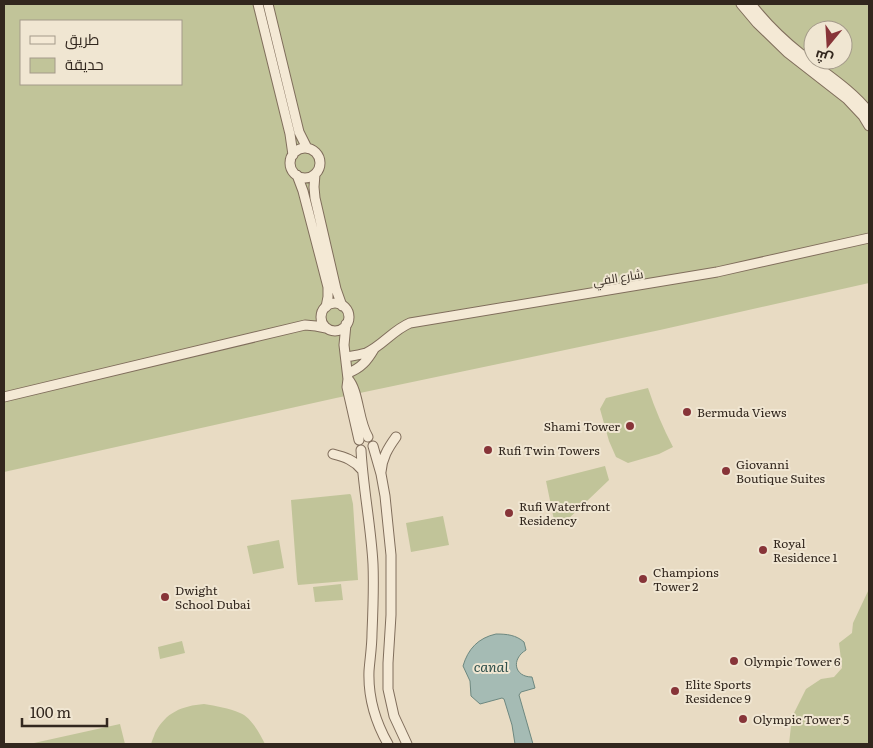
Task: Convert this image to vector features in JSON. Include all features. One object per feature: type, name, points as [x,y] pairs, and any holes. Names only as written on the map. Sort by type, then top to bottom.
[{"type":"street","points":[[258,4],[290,134],[293,155],[291,166],[297,175],[303,191],[328,287],[328,297],[321,320],[344,345]]},
{"type":"street","points":[[268,4],[299,132],[307,148]]},
{"type":"street","points":[[741,4],[757,23],[788,53],[847,99],[869,126]]},
{"type":"street","points":[[751,4],[784,39],[852,93],[869,112]]},
{"type":"street","points":[[293,155],[299,150],[307,148],[316,153],[319,158],[319,169],[315,174],[306,178],[297,175]]},
{"type":"street","points":[[315,174],[315,198],[336,289],[348,316],[344,345],[348,376],[363,425],[362,470],[373,563],[373,611],[369,688],[378,724],[388,744]]},
{"type":"street","name":"شارع الفي","points":[[375,347],[396,330],[418,321],[642,286],[717,272],[869,238]]},
{"type":"street","points":[[306,326],[328,305],[342,306]]},
{"type":"street","points":[[4,397],[306,326],[316,326],[335,331],[341,329],[346,324]]},
{"type":"street","points":[[346,357],[356,356],[375,347]]},
{"type":"street","points":[[348,376],[365,362],[375,347]]},
{"type":"street","points":[[381,474],[384,457],[396,437]]},
{"type":"street","points":[[363,443],[373,441],[388,516],[392,575],[388,689],[397,723],[407,744]]},
{"type":"street","points":[[363,443],[368,452],[373,446]]},
{"type":"street","points":[[333,454],[350,459],[362,470]]},
{"type":"street","points":[[370,660],[378,659],[388,663]]},
{"type":"green space","points":[[4,4],[869,4],[869,283],[660,330],[336,398],[4,472]]},
{"type":"green space","points":[[648,388],[659,418],[673,447],[659,454],[628,463],[616,457],[609,441],[600,409],[606,398]]},
{"type":"green space","points":[[605,466],[609,480],[565,522],[555,525],[546,481]]},
{"type":"green space","points":[[350,494],[353,504],[358,580],[298,585],[291,500]]},
{"type":"green space","points":[[443,516],[449,545],[411,552],[406,523]]},
{"type":"green space","points":[[279,540],[284,568],[253,574],[247,546]]},
{"type":"green space","points":[[341,584],[343,600],[315,602],[313,587]]},
{"type":"green space","points":[[869,589],[869,744],[789,744],[792,717],[806,689],[821,679],[834,677],[842,668],[839,643],[852,633],[853,623]]},
{"type":"green space","points":[[182,641],[185,653],[160,659],[158,647]]},
{"type":"green space","points":[[204,704],[227,708],[244,715],[255,726],[265,744],[151,744],[159,726],[175,711],[189,706]]},
{"type":"green space","points":[[120,724],[125,744],[34,744],[34,743]]},
{"type":"water","name":"canal","points":[[496,634],[511,635],[524,642],[526,650],[518,658],[517,667],[521,674],[532,677],[535,688],[521,692],[519,695],[533,744],[515,744],[512,725],[504,699],[480,704],[471,696],[470,681],[463,666],[465,660],[471,649],[479,641]]},
{"type":"place","name":"Bermuda Views","points":[[687,412]]},
{"type":"place","name":"Shami Tower","points":[[630,426]]},
{"type":"place","name":"Rufi Twin Towers","points":[[488,450]]},
{"type":"place","name":"Giovanni Boutique Suites","points":[[726,471]]},
{"type":"place","name":"Rufi Waterfront Residency","points":[[509,513]]},
{"type":"place","name":"Royal Residence 1","points":[[763,550]]},
{"type":"place","name":"Champions Tower 2","points":[[643,579]]},
{"type":"place","name":"Dwight School Dubai","points":[[165,597]]},
{"type":"place","name":"Olympic Tower 6","points":[[734,661]]},
{"type":"place","name":"Elite Sports Residence 9","points":[[675,691]]},
{"type":"place","name":"Olympic Tower 5","points":[[743,719]]}]
